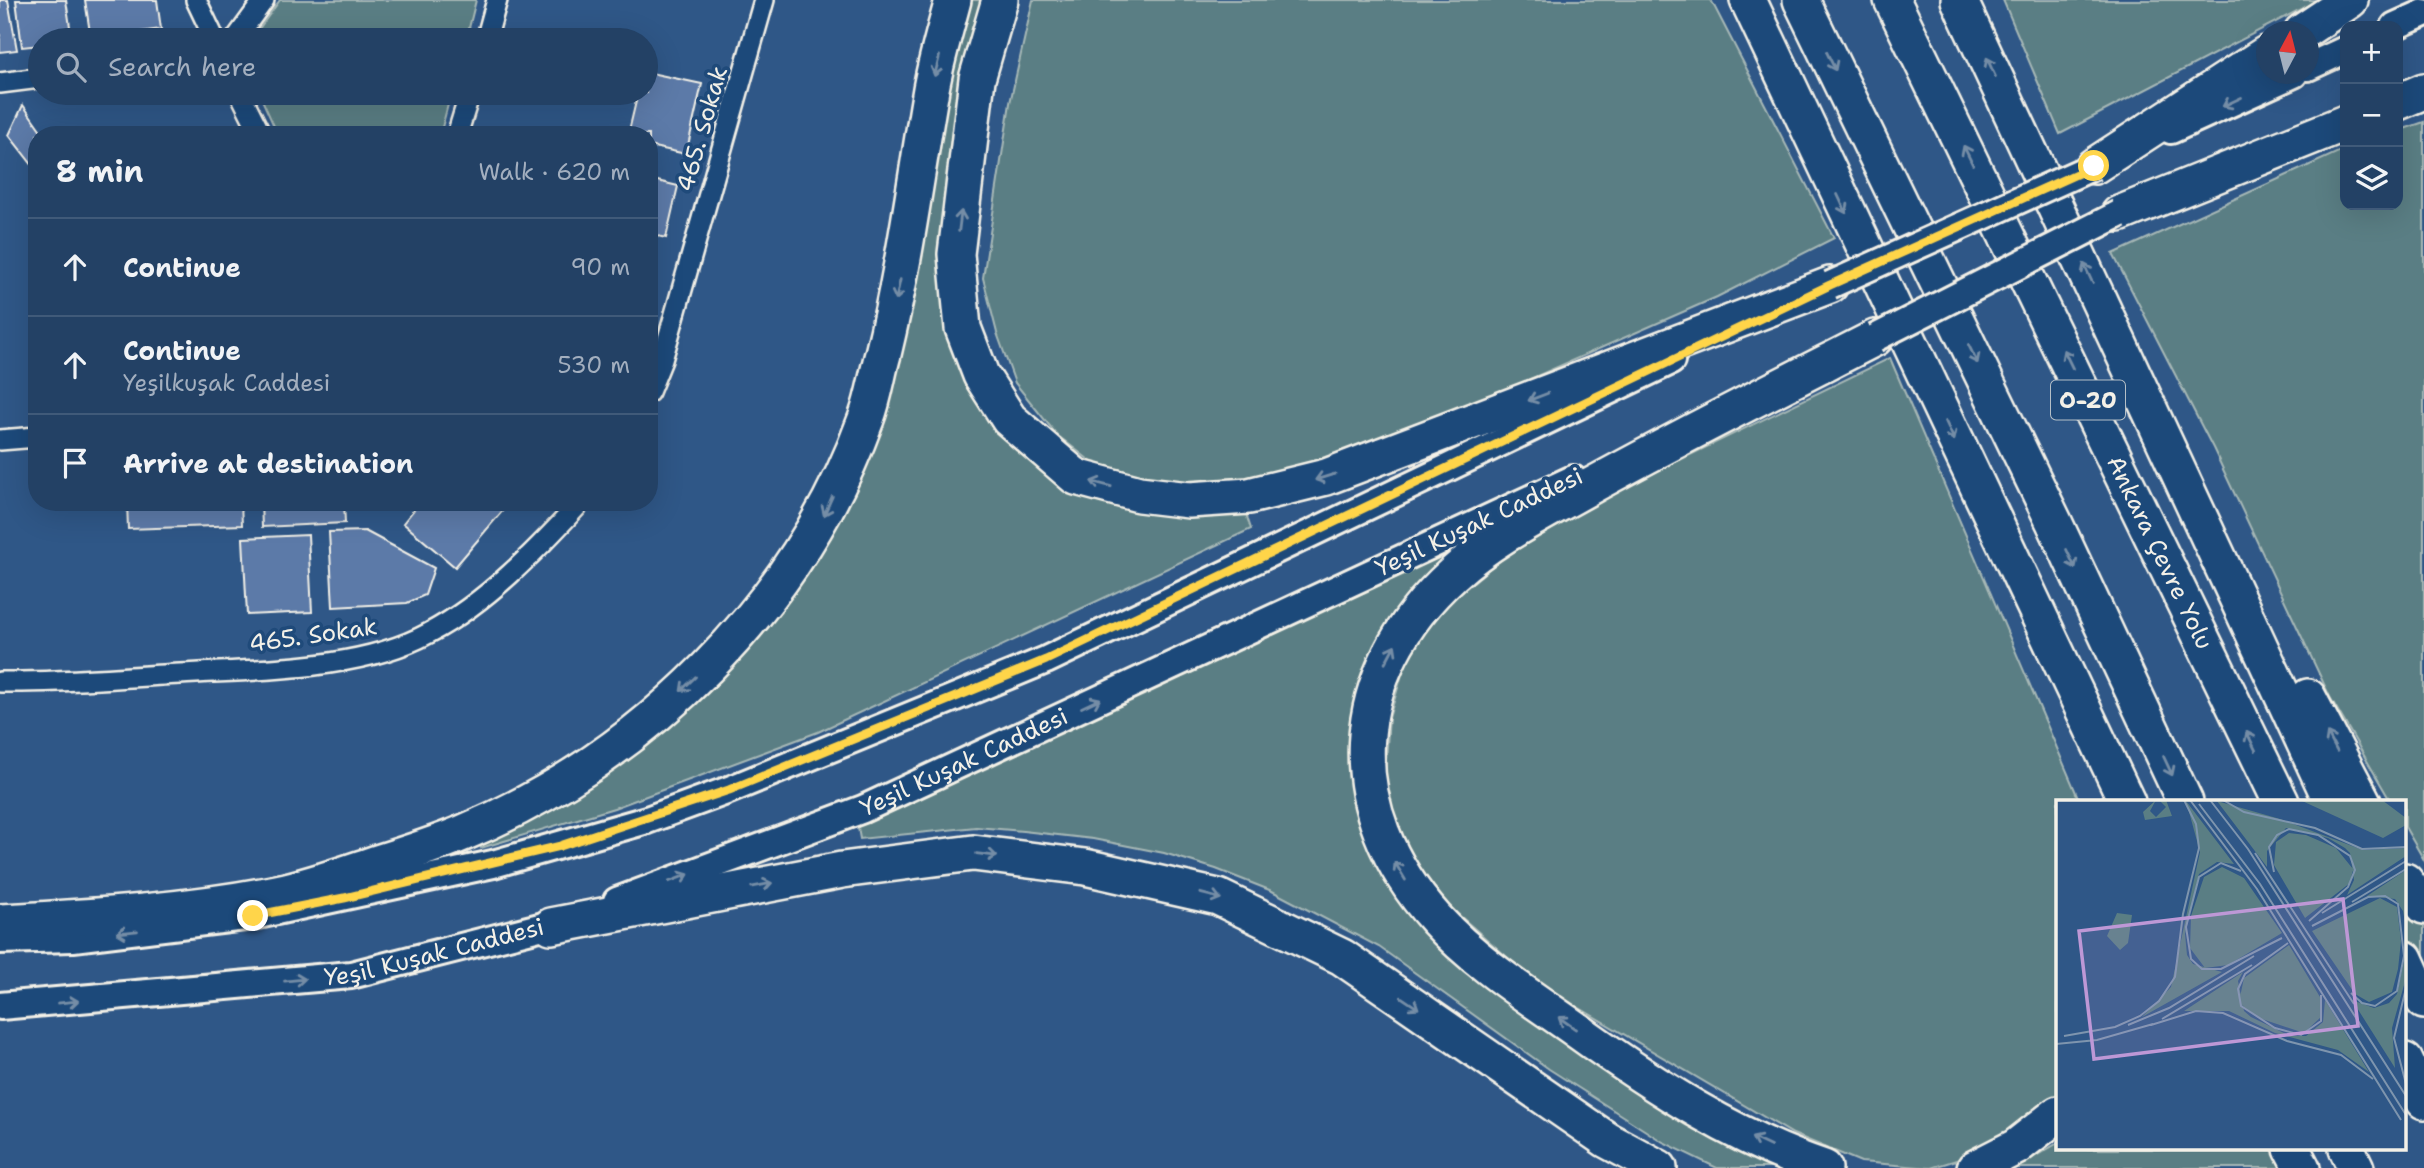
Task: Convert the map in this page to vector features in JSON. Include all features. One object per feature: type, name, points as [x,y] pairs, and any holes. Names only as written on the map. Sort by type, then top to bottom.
[{"type":"highway","points":[[0,922],[151,911],[239,899],[324,881],[399,856],[464,833],[576,774],[613,750],[689,684],[759,609],[821,520],[867,418],[899,290],[931,90],[953,0]]},
{"type":"highway","points":[[1000,0],[977,79],[956,254],[963,328],[981,375],[1009,419],[1076,477],[1139,495],[1189,500],[1249,496],[1325,477],[1830,285]]},
{"type":"highway","points":[[1736,0],[1812,142]]},
{"type":"highway","points":[[1748,0],[1812,142],[2126,800]]},
{"type":"highway","points":[[1801,0],[2184,800]]},
{"type":"highway","name":"Ankara Çevre Yolu","points":[[1892,0],[2280,800]]},
{"type":"highway","points":[[2318,21],[2350,0]]},
{"type":"highway","points":[[1961,3],[2331,800]]},
{"type":"highway","points":[[2094,166],[2256,61]]},
{"type":"highway","points":[[2403,100],[2424,92]]},
{"type":"highway","points":[[2119,214],[2340,125]]},
{"type":"highway","points":[[2105,309],[2362,800]]},
{"type":"highway","points":[[1824,1168],[1747,1135],[1668,1092],[1535,1000],[1458,941],[1419,899],[1389,852],[1371,799],[1366,745],[1375,691],[1387,657],[1404,630],[1460,568],[1536,517],[1665,445],[1875,338]]},
{"type":"highway","points":[[1987,508],[2104,800]]},
{"type":"highway","points":[[551,926],[842,870],[973,853],[1085,867],[1218,897],[1342,957],[1607,1140],[1659,1168]]},
{"type":"highway","points":[[2406,882],[2424,906]]},
{"type":"highway","points":[[2406,961],[2424,1001]]},
{"type":"highway","points":[[2406,1063],[2424,1101]]},
{"type":"highway","points":[[1975,1168],[2016,1147],[2046,1127],[2056,1116]]},
{"type":"highway","points":[[2293,1150],[2302,1168]]},
{"type":"highway","points":[[2347,1150],[2356,1168]]},
{"type":"main road","points":[[2403,22],[2424,13]]},
{"type":"main road","points":[[2319,62],[2340,52]]},
{"type":"main road","points":[[2402,84],[2424,74]]},
{"type":"main road","points":[[0,940],[73,938],[253,916],[493,863],[647,820],[729,790],[1046,660],[1830,285],[2272,84]]},
{"type":"main road","name":"Yeşil Kuşak Caddesi","points":[[0,1006],[351,975],[551,926],[863,809],[1875,338],[2119,214],[2340,112]]},
{"type":"street","points":[[196,0],[209,28]]},
{"type":"street","points":[[244,28],[264,0]]},
{"type":"street","points":[[490,28],[498,0]]},
{"type":"street","name":"465. Sokak","points":[[658,370],[764,0]]},
{"type":"street","points":[[0,83],[28,80]]},
{"type":"street","points":[[246,105],[256,126]]},
{"type":"street","points":[[460,126],[466,105]]},
{"type":"street","points":[[0,440],[28,438]]},
{"type":"street","name":"465. Sokak","points":[[0,681],[60,681],[309,665],[392,649],[427,635],[454,618],[512,570],[567,511]]},
{"type":"green space","points":[[280,0],[476,0],[469,28],[260,28]]},
{"type":"green space","points":[[960,0],[984,0],[953,332],[1072,486],[1243,505],[1251,529],[818,732],[614,808],[481,848],[477,831],[640,745],[844,503]]},
{"type":"green space","points":[[1033,0],[1711,0],[1834,238],[1717,297],[1311,475],[1223,493],[1102,470],[1057,435],[1015,383],[997,333],[983,278],[1010,103]]},
{"type":"green space","points":[[2003,0],[2318,0],[2278,21],[2256,21],[2256,32],[2060,134]]},
{"type":"green space","points":[[264,105],[448,105],[442,126],[274,126]]},
{"type":"green space","points":[[2424,122],[2424,860],[2406,829],[2406,800],[2390,800],[2330,697],[2213,448],[2113,254],[2340,151],[2340,210],[2403,210],[2403,129]]},
{"type":"green space","points":[[1890,358],[2079,800],[2056,800],[2056,1099],[1985,1151],[1931,1168],[1861,1162],[1793,1134],[1537,983],[1414,876],[1390,820],[1385,774],[1389,718],[1406,661],[1440,610],[1501,559],[1618,490]]},
{"type":"green space","points":[[1437,548],[1444,567],[1413,591],[1388,622],[1370,658],[1358,695],[1353,723],[1353,778],[1358,805],[1376,858],[1389,883],[1428,936],[1471,974],[1517,1009],[1643,1093],[1774,1168],[1717,1168],[1663,1142],[1549,1069],[1379,947],[1272,891],[1216,869],[1164,853],[1093,839],[976,827],[860,839],[856,816]]},
{"type":"green space","points":[[2416,916],[2424,925],[2424,986],[2406,947],[2406,921]]},
{"type":"green space","points":[[2056,1144],[2056,1150],[2282,1150],[2290,1168],[2015,1168]]},
{"type":"building","points":[[0,0],[8,0],[17,50],[0,52]]},
{"type":"building","points":[[16,0],[66,0],[70,28],[28,28],[28,46],[22,47]]},
{"type":"building","points":[[85,0],[157,0],[161,28],[89,28]]},
{"type":"building","points":[[658,75],[702,84],[686,154],[658,148],[658,126],[630,126],[635,105],[658,105]]},
{"type":"building","points":[[23,105],[38,126],[28,126],[28,159],[9,135]]},
{"type":"building","points":[[658,181],[678,186],[666,238],[658,236]]},
{"type":"building","points":[[127,511],[241,511],[242,525],[128,529]]},
{"type":"building","points":[[261,511],[344,511],[345,523],[262,527]]},
{"type":"building","points":[[413,511],[502,511],[455,567],[403,523]]},
{"type":"building","points":[[365,531],[434,568],[425,595],[407,603],[333,607],[329,532]]},
{"type":"building","points":[[308,535],[312,612],[247,615],[243,538]]},
{"type":"route","points":[[253,916],[424,880],[560,846],[647,820],[729,790],[1046,660],[1830,285],[2094,166]]}]
